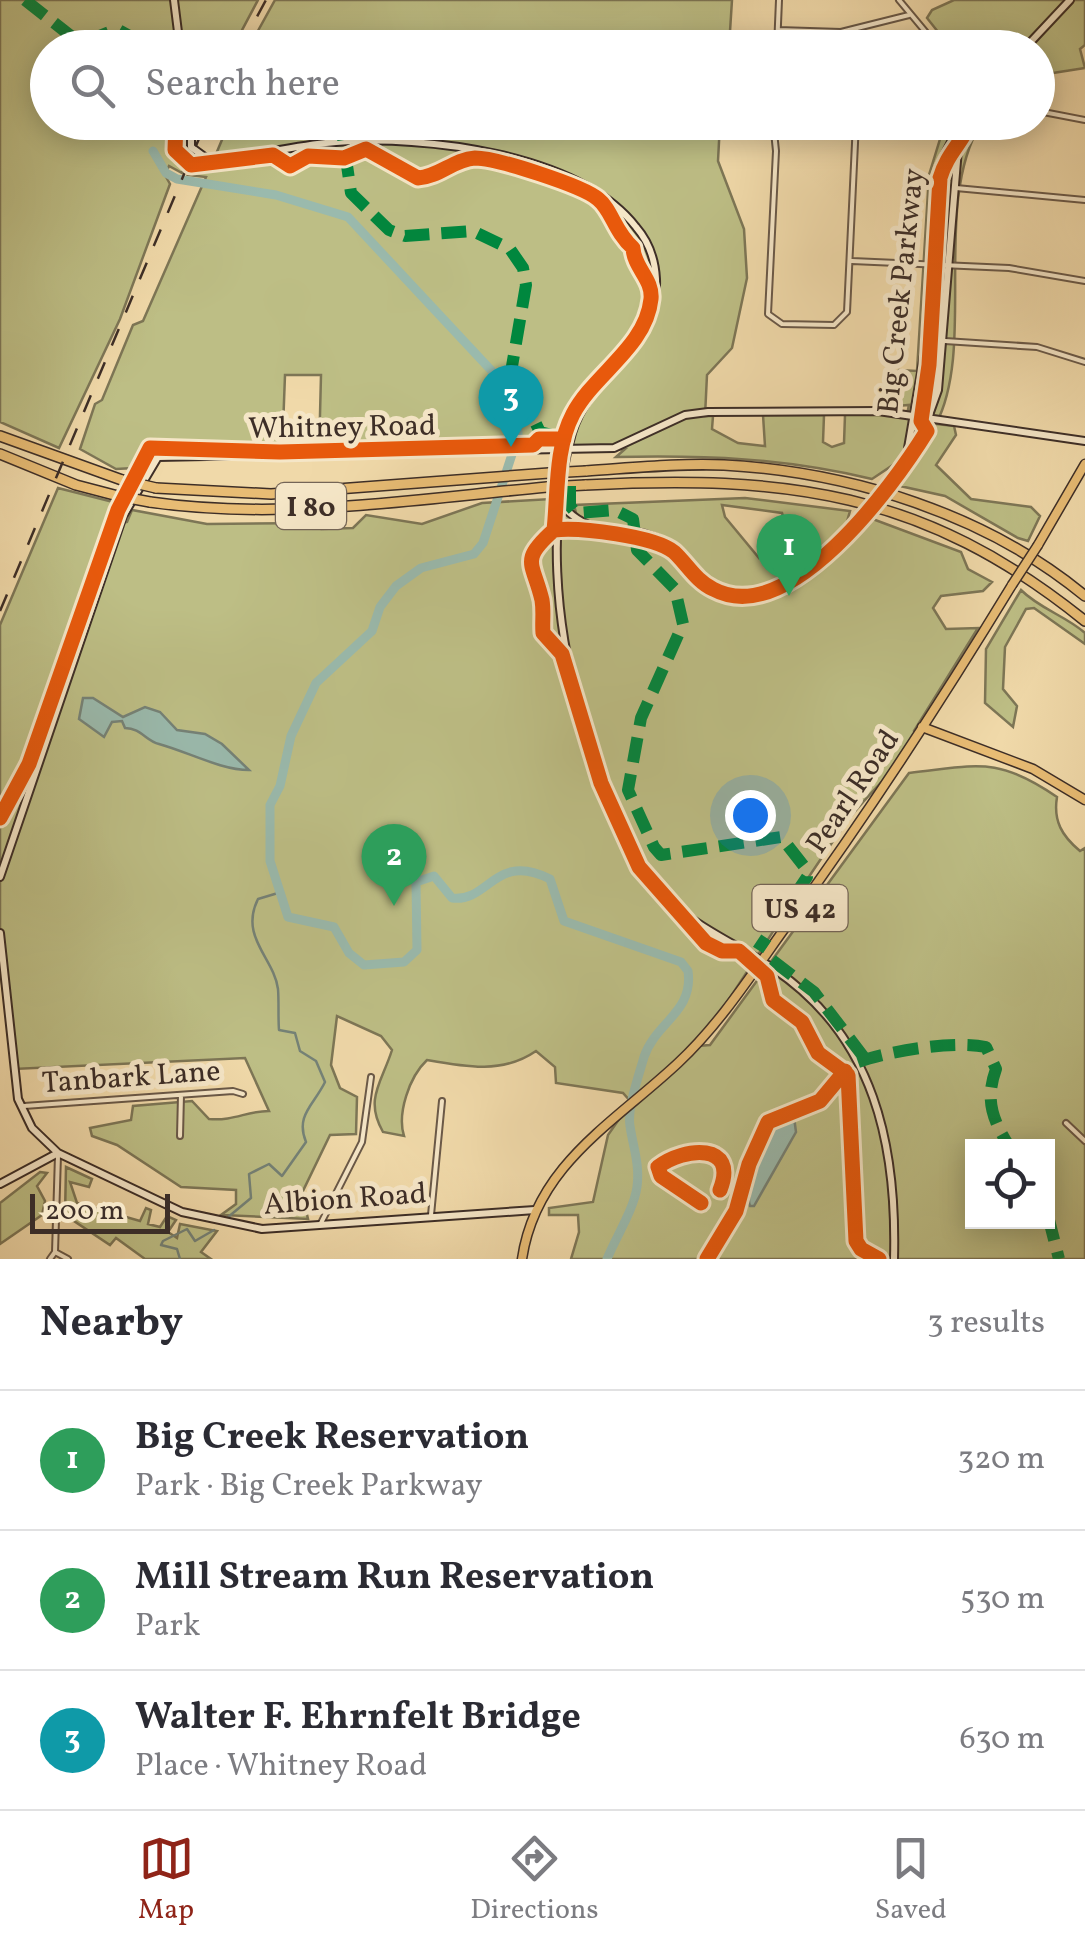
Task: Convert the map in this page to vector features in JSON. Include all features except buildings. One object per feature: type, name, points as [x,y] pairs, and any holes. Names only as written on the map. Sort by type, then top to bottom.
[{"type":"highway","name":"I 80","points":[[0,436],[122,480],[156,488],[271,494],[527,474],[720,465],[841,481],[943,513],[988,534],[1085,596]]},
{"type":"highway","name":"I 80","points":[[0,454],[76,486],[150,502],[216,510],[585,485],[738,481],[838,496],[893,512],[981,551],[1026,576],[1085,620]]},
{"type":"main road","name":"Pearl Road","points":[[522,1259],[535,1210],[567,1159],[662,1078],[721,1017],[874,805],[1085,464]]},
{"type":"main road","points":[[922,727],[1033,770],[1085,800]]},
{"type":"street","points":[[174,0],[178,30]]},
{"type":"street","points":[[778,30],[779,0]]},
{"type":"street","points":[[899,0],[923,30]]},
{"type":"street","points":[[1042,30],[1070,0]]},
{"type":"street","points":[[849,30],[909,14]]},
{"type":"street","points":[[1055,114],[1085,120]]},
{"type":"street","points":[[191,140],[191,147],[206,158],[337,142],[446,146],[572,178],[624,214],[647,243],[656,266],[655,306],[638,346],[585,406],[569,448],[558,527],[560,596],[572,679],[602,779],[630,849],[673,904],[761,961],[811,1000],[855,1056],[880,1113],[890,1152],[896,1203],[894,1259]]},
{"type":"street","points":[[775,140],[768,307],[774,321],[782,324],[834,325],[843,320],[852,261],[855,140]]},
{"type":"street","name":"Big Creek Parkway","points":[[905,458],[916,414],[938,168],[953,140]]},
{"type":"street","name":"Big Creek Parkway","points":[[576,522],[657,538],[676,548],[710,584],[744,594],[773,587],[834,544],[891,477],[930,416],[944,341],[959,140]]},
{"type":"street","points":[[954,188],[1022,190],[1085,200]]},
{"type":"street","points":[[852,261],[1045,271],[1085,281]]},
{"type":"street","points":[[944,341],[1036,348],[1085,362]]},
{"type":"street","name":"Whitney Road","points":[[0,877],[135,492],[158,457],[624,446],[685,415],[708,412],[916,414],[1085,440]]},
{"type":"street","points":[[558,527],[576,522],[560,503]]},
{"type":"street","points":[[0,933],[20,1106],[32,1128],[58,1153],[55,1252],[50,1259]]},
{"type":"street","points":[[320,1226],[362,1142],[370,1076]]},
{"type":"street","name":"Tanbark Lane","points":[[20,1106],[233,1091],[243,1094]]},
{"type":"street","points":[[180,1136],[182,1095]]},
{"type":"street","points":[[431,1215],[442,1102]]},
{"type":"street","points":[[1066,1123],[1085,1141]]},
{"type":"street","points":[[0,1184],[58,1153]]},
{"type":"street","name":"Albion Road","points":[[58,1153],[182,1212],[262,1228],[535,1210]]},
{"type":"street","points":[[55,1252],[68,1259]]},
{"type":"green space","points":[[0,0],[258,0],[242,30],[30,30],[30,140],[180,140],[173,157],[185,165],[182,173],[169,166],[165,175],[170,184],[120,319],[59,448],[0,422]]},
{"type":"green space","points":[[275,0],[732,0],[730,30],[258,30]]},
{"type":"green space","points":[[954,0],[1085,0],[1085,45],[1080,49],[1085,68],[1055,73],[1055,30],[937,30],[927,18],[932,10]]},
{"type":"green space","points":[[222,140],[719,140],[718,161],[744,229],[747,278],[732,348],[707,375],[705,416],[713,416],[712,429],[738,443],[765,446],[763,415],[824,415],[823,442],[832,447],[844,443],[845,415],[850,411],[907,414],[909,405],[897,406],[892,392],[899,370],[917,371],[929,175],[940,140],[974,140],[959,194],[953,355],[948,392],[936,424],[954,426],[956,435],[936,465],[971,499],[1031,507],[1040,516],[1028,541],[1018,538],[945,496],[900,486],[905,469],[893,465],[872,479],[745,459],[616,457],[625,449],[319,455],[321,375],[285,375],[282,455],[142,454],[134,468],[116,469],[80,449],[95,404],[102,400],[133,325],[143,321],[206,177],[188,175],[191,169],[211,166]]},
{"type":"green space","points":[[58,488],[125,505],[118,524],[127,522],[132,510],[207,524],[311,523],[321,529],[353,528],[366,515],[422,524],[482,503],[551,499],[552,515],[576,513],[574,505],[745,498],[850,511],[846,525],[860,529],[870,518],[961,552],[968,569],[992,582],[983,591],[941,596],[933,608],[946,629],[978,628],[914,731],[919,737],[846,823],[697,1046],[710,1045],[909,773],[985,767],[1001,769],[1036,784],[1057,797],[1060,827],[1080,851],[1085,848],[1085,1259],[571,1259],[579,1232],[578,1215],[549,1215],[549,1208],[593,1202],[608,1135],[631,1102],[623,1093],[556,1083],[555,1067],[536,1051],[497,1066],[427,1060],[406,1096],[404,1136],[383,1132],[375,1100],[392,1050],[381,1036],[337,1016],[331,1065],[340,1088],[357,1097],[356,1134],[330,1135],[302,1193],[308,1219],[221,1215],[236,1204],[236,1190],[181,1187],[117,1145],[92,1136],[90,1128],[131,1120],[133,1106],[192,1101],[209,1119],[269,1111],[245,1058],[14,1069],[0,969],[0,625]],"holes":[[[722,505],[782,513],[785,524],[761,548],[765,554],[759,558],[725,517]]]},
{"type":"green space","points":[[1021,590],[1085,633],[1085,644],[1034,608],[1026,609],[1005,647],[1003,689],[1017,706],[1013,727],[985,703],[986,649]]},
{"type":"green space","points":[[66,1167],[92,1179],[89,1187],[70,1182],[77,1203],[140,1221],[146,1208],[151,1210],[148,1224],[160,1227],[167,1216],[176,1220],[168,1232],[177,1238],[180,1224],[217,1231],[201,1252],[211,1259],[145,1259],[116,1238],[110,1245],[65,1215]]},
{"type":"green space","points":[[40,1172],[47,1173],[37,1186],[45,1201],[42,1215],[0,1244],[0,1203]]},
{"type":"shaded area","points":[[83,698],[93,698],[123,717],[145,707],[160,712],[177,730],[205,734],[222,744],[249,770],[216,764],[154,742],[125,728],[122,721],[112,722],[104,737],[79,719]]},
{"type":"shaded area","points":[[794,1117],[796,1132],[754,1206],[750,1206],[754,1175],[770,1135],[781,1118]]},
{"type":"waterway","points":[[153,151],[166,173],[177,179],[276,195],[348,217],[517,398],[518,436],[483,543],[474,554],[421,568],[396,586],[380,607],[372,631],[316,683],[291,736],[280,786],[270,805],[270,861],[288,917],[334,927],[349,953],[364,965],[404,962],[417,950],[416,882],[434,876],[452,898],[465,897],[517,871],[550,879],[564,921],[681,962],[688,971],[685,997],[649,1045],[634,1092],[630,1119],[637,1187],[607,1259]]},
{"type":"waterway","points":[[227,1218],[251,1198],[249,1174],[269,1164],[282,1176],[306,1142],[304,1117],[325,1082],[316,1061],[300,1051],[295,1033],[279,1030],[278,989],[255,936],[253,913],[258,899],[278,893]]},
{"type":"waterway","points":[[180,1259],[177,1249],[161,1245],[163,1241],[187,1229],[195,1241],[214,1230]]},
{"type":"railway","points":[[250,30],[266,0]]},
{"type":"railway","points":[[0,611],[198,140]]},
{"type":"marked path","points":[[25,0],[63,30]]},
{"type":"marked path","points":[[114,30],[119,30]]},
{"type":"marked path","points":[[343,140],[351,193],[389,230],[405,236],[473,231],[510,249],[523,268],[526,285],[511,372],[540,432],[552,435]]},
{"type":"marked path","points":[[570,486],[570,506],[576,513],[615,510],[633,519],[637,550],[675,589],[683,624],[641,718],[628,790],[654,847],[661,855],[781,837],[807,870],[807,877],[758,950]]},
{"type":"marked path","points":[[772,960],[814,992],[866,1060]]},
{"type":"marked path","points":[[858,1062],[922,1048],[986,1047],[996,1069],[992,1109],[1005,1139]]},
{"type":"marked path","points":[[1051,1229],[1059,1259]]},
{"type":"cycle path","points":[[175,140],[175,150],[191,165],[273,155],[290,166],[308,156],[344,158],[366,149],[418,178],[460,161],[486,159],[576,187],[598,199],[633,248],[651,299],[640,332],[582,400],[567,427],[560,456],[554,530],[532,556],[542,600],[543,633],[562,654],[601,783],[639,867],[706,943],[722,951],[739,951],[767,976],[773,1000],[802,1022],[818,1053],[848,1075],[856,1241],[861,1249],[879,1259]]},
{"type":"cycle path","points":[[554,530],[598,531],[650,541],[674,552],[707,586],[743,596],[774,589],[805,572],[836,546],[890,485],[927,431],[921,421],[929,365],[940,178],[961,140]]},
{"type":"cycle path","points":[[0,818],[29,764],[118,510],[150,448],[280,452],[533,445],[539,439],[564,439]]},
{"type":"cycle path","points":[[707,1259],[736,1211],[749,1164],[768,1122],[820,1101],[845,1071]]},
{"type":"cycle path","points":[[701,1203],[661,1176],[658,1167],[681,1155],[716,1156],[724,1174],[720,1190]]},
{"type":"place","name":"Walter F. Ehrnfelt Bridge","points":[[511,447]]},
{"type":"place","name":"Big Creek Reservation","points":[[789,596]]},
{"type":"place","name":"Mill Stream Run Reservation","points":[[394,906]]}]
